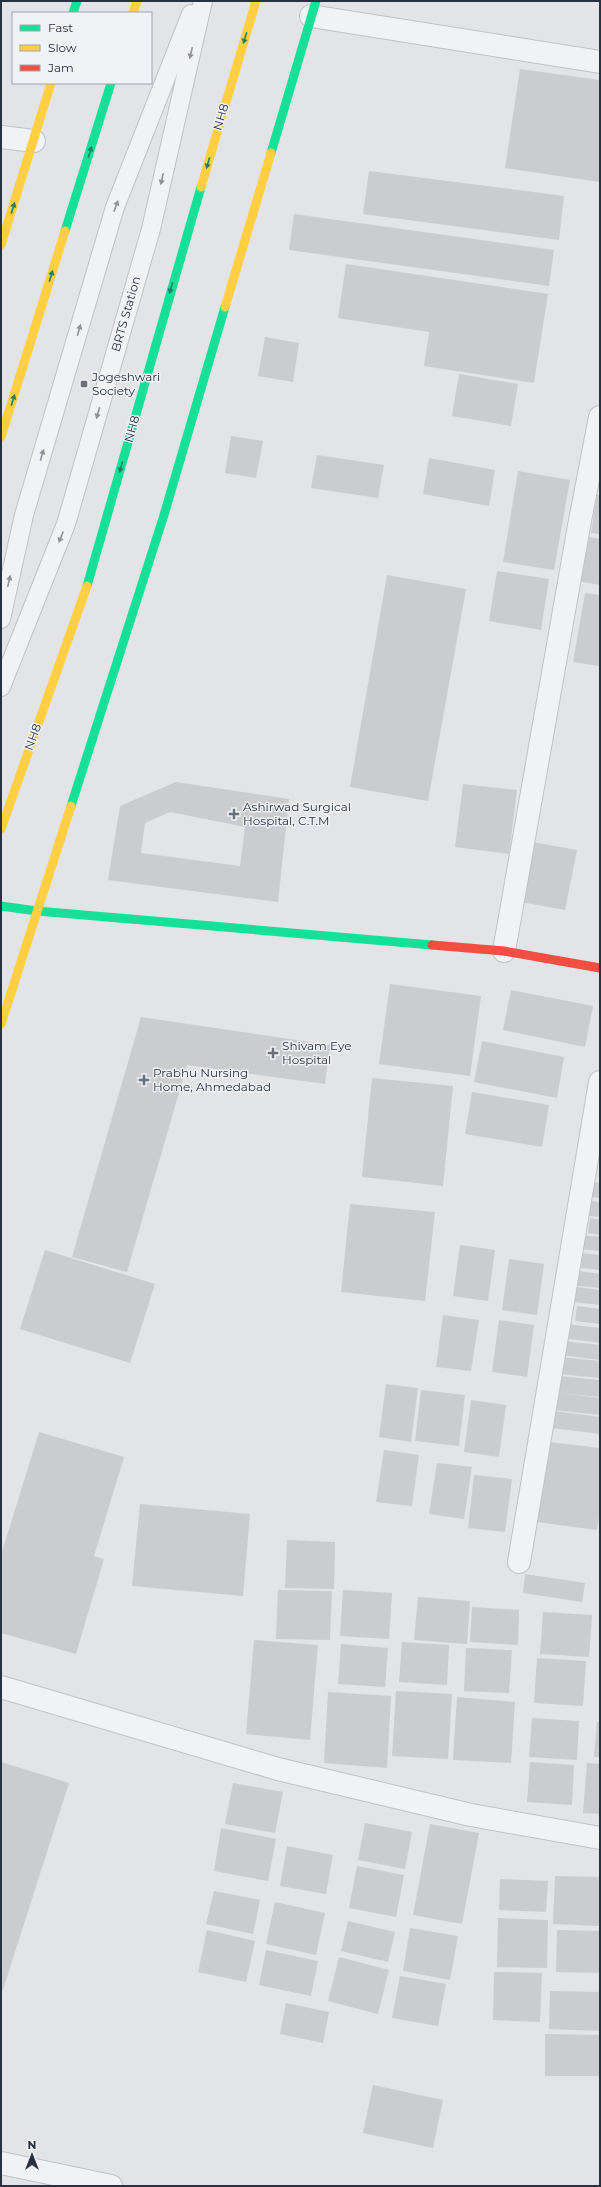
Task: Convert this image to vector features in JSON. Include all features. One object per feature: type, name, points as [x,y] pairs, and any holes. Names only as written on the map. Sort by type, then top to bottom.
[{"type":"street","points":[[73,12],[77,1]]},
{"type":"street","points":[[133,12],[136,1]]},
{"type":"street","name":"NH8","points":[[1,829],[90,580],[177,267],[256,1]]},
{"type":"street","points":[[1,1024],[164,515],[314,8],[600,62]]},
{"type":"street","points":[[1,245],[51,84]]},
{"type":"street","points":[[1,437],[111,84]]},
{"type":"street","points":[[1,137],[34,141]]},
{"type":"street","points":[[504,950],[579,526],[600,422]]},
{"type":"street","points":[[1,906],[37,912],[504,950],[600,968]]},
{"type":"street","points":[[519,1562],[600,1082]]},
{"type":"street","points":[[1,1687],[278,1769],[471,1815],[600,1838]]},
{"type":"street","points":[[1,2163],[111,2186]]},
{"type":"lane","points":[[1,619],[24,515],[115,207],[196,1]]},
{"type":"lane","name":"BRTS Station","points":[[1,687],[66,524],[151,229],[203,1]]},
{"type":"building","points":[[520,69],[600,80],[600,182],[505,168]]},
{"type":"building","points":[[369,171],[564,196],[559,240],[363,214]]},
{"type":"building","points":[[294,214],[554,250],[549,286],[289,250]]},
{"type":"building","points":[[346,264],[548,294],[534,383],[424,366],[429,332],[338,318]]},
{"type":"building","points":[[265,337],[299,343],[293,382],[258,376]]},
{"type":"building","points":[[459,374],[518,384],[511,426],[452,416]]},
{"type":"building","points":[[231,436],[263,441],[256,478],[225,473]]},
{"type":"building","points":[[317,455],[384,465],[378,498],[311,488]]},
{"type":"building","points":[[429,458],[495,470],[489,506],[423,494]]},
{"type":"building","points":[[518,471],[570,480],[554,570],[503,562]]},
{"type":"building","points":[[597,495],[600,496],[600,534],[591,533]]},
{"type":"building","points":[[585,536],[600,539],[600,585],[578,581]]},
{"type":"building","points":[[497,571],[549,579],[541,630],[489,621]]},
{"type":"building","points":[[387,575],[466,589],[428,801],[350,787]]},
{"type":"building","points":[[585,593],[600,595],[600,666],[573,662]]},
{"type":"building","points":[[176,782],[289,799],[278,902],[108,880],[120,806]],"holes":[[[170,812],[245,827],[240,866],[141,853],[145,823]]]},
{"type":"building","points":[[463,784],[517,790],[509,854],[455,847]]},
{"type":"building","points":[[532,842],[577,850],[565,910],[521,902]]},
{"type":"building","points":[[390,984],[481,996],[470,1076],[379,1064]]},
{"type":"building","points":[[511,990],[593,1006],[585,1047],[503,1030]]},
{"type":"building","points":[[141,1017],[330,1045],[325,1084],[187,1065],[127,1272],[72,1257]]},
{"type":"building","points":[[482,1041],[564,1057],[557,1098],[474,1082]]},
{"type":"building","points":[[372,1078],[453,1086],[443,1186],[362,1177]]},
{"type":"building","points":[[472,1092],[549,1105],[542,1147],[465,1134]]},
{"type":"building","points":[[590,1182],[600,1183],[600,1198],[589,1197]]},
{"type":"building","points":[[591,1201],[600,1202],[600,1217],[589,1216]]},
{"type":"building","points":[[350,1204],[435,1212],[425,1301],[341,1292]]},
{"type":"building","points":[[590,1218],[600,1220],[600,1235],[588,1233]]},
{"type":"building","points":[[581,1235],[600,1237],[600,1251],[579,1249]]},
{"type":"building","points":[[460,1245],[495,1250],[488,1301],[453,1296]]},
{"type":"building","points":[[45,1250],[155,1284],[130,1363],[20,1329]]},
{"type":"building","points":[[583,1253],[600,1255],[600,1270],[581,1268]]},
{"type":"building","points":[[509,1259],[544,1264],[537,1315],[502,1310]]},
{"type":"building","points":[[579,1271],[600,1274],[600,1288],[578,1286]]},
{"type":"building","points":[[577,1287],[600,1290],[600,1305],[574,1302]]},
{"type":"building","points":[[577,1306],[600,1309],[600,1324],[575,1321]]},
{"type":"building","points":[[443,1315],[479,1320],[471,1371],[436,1367]]},
{"type":"building","points":[[499,1320],[534,1325],[527,1377],[492,1372]]},
{"type":"building","points":[[566,1324],[600,1328],[600,1343],[564,1338]]},
{"type":"building","points":[[563,1341],[600,1345],[600,1360],[561,1355]]},
{"type":"building","points":[[561,1357],[600,1361],[600,1378],[559,1374]]},
{"type":"building","points":[[559,1376],[600,1380],[600,1397],[559,1393],[600,1398],[600,1415],[555,1410]]},
{"type":"building","points":[[386,1384],[418,1388],[411,1442],[379,1437]]},
{"type":"building","points":[[421,1390],[465,1395],[459,1446],[415,1441]]},
{"type":"building","points":[[471,1400],[506,1405],[499,1457],[464,1452]]},
{"type":"building","points":[[554,1411],[600,1417],[600,1434],[552,1428]]},
{"type":"building","points":[[39,1432],[124,1457],[94,1556],[104,1559],[76,1654],[1,1633],[1,1555]]},
{"type":"building","points":[[548,1442],[600,1448],[600,1508],[597,1530],[537,1522]]},
{"type":"building","points":[[384,1450],[419,1455],[412,1506],[376,1502]]},
{"type":"building","points":[[437,1463],[472,1467],[464,1519],[429,1514]]},
{"type":"building","points":[[474,1475],[512,1479],[505,1532],[468,1528]]},
{"type":"building","points":[[140,1504],[250,1514],[243,1596],[132,1586]]},
{"type":"building","points":[[287,1540],[335,1542],[334,1589],[285,1588]]},
{"type":"building","points":[[525,1574],[585,1583],[582,1602],[523,1593]]},
{"type":"building","points":[[278,1590],[332,1591],[330,1640],[276,1639]]},
{"type":"building","points":[[343,1590],[392,1593],[389,1639],[340,1636]]},
{"type":"building","points":[[418,1597],[470,1601],[467,1644],[414,1640]]},
{"type":"building","points":[[472,1607],[519,1610],[518,1645],[470,1642]]},
{"type":"building","points":[[543,1612],[592,1615],[589,1657],[540,1654]]},
{"type":"building","points":[[254,1640],[318,1645],[310,1740],[246,1734]]},
{"type":"building","points":[[402,1642],[449,1645],[447,1685],[399,1682]]},
{"type":"building","points":[[341,1644],[388,1648],[385,1687],[338,1684]]},
{"type":"building","points":[[466,1648],[512,1650],[509,1693],[464,1691]]},
{"type":"building","points":[[537,1658],[586,1661],[583,1706],[534,1703]]},
{"type":"building","points":[[396,1691],[452,1694],[448,1759],[392,1756]]},
{"type":"building","points":[[328,1692],[391,1696],[387,1768],[324,1763]]},
{"type":"building","points":[[457,1697],[515,1702],[511,1763],[453,1760]]},
{"type":"building","points":[[532,1718],[579,1721],[577,1760],[529,1757]]},
{"type":"building","points":[[597,1722],[600,1722],[600,1757],[594,1757]]},
{"type":"building","points":[[1,1762],[69,1783],[1,1996]]},
{"type":"building","points":[[530,1762],[574,1765],[572,1805],[527,1802]]},
{"type":"building","points":[[587,1763],[600,1764],[600,1814],[583,1813]]},
{"type":"building","points":[[233,1783],[283,1792],[275,1833],[225,1824]]},
{"type":"building","points":[[365,1823],[412,1832],[405,1869],[358,1860]]},
{"type":"building","points":[[430,1824],[479,1833],[462,1924],[413,1915]]},
{"type":"building","points":[[221,1828],[276,1839],[268,1881],[214,1871]]},
{"type":"building","points":[[287,1846],[333,1855],[326,1894],[280,1886]]},
{"type":"building","points":[[357,1866],[404,1875],[396,1917],[349,1908]]},
{"type":"building","points":[[555,1876],[600,1877],[600,1926],[553,1924]]},
{"type":"building","points":[[500,1879],[548,1881],[546,1912],[499,1910]]},
{"type":"building","points":[[214,1891],[260,1900],[253,1934],[206,1924]]},
{"type":"building","points":[[275,1902],[325,1913],[316,1955],[266,1944]]},
{"type":"building","points":[[498,1918],[548,1920],[547,1968],[497,1967]]},
{"type":"building","points":[[348,1921],[395,1932],[388,1962],[341,1951]]},
{"type":"building","points":[[410,1928],[458,1936],[450,1980],[403,1971]]},
{"type":"building","points":[[207,1930],[255,1941],[246,1982],[198,1972]]},
{"type":"building","points":[[557,1930],[600,1931],[600,1973],[556,1972]]},
{"type":"building","points":[[266,1950],[318,1961],[311,1996],[259,1985]]},
{"type":"building","points":[[339,1957],[389,1970],[378,2014],[328,2001]]},
{"type":"building","points":[[494,1972],[542,1973],[540,2022],[493,2020]]},
{"type":"building","points":[[400,1976],[446,1984],[438,2026],[392,2018]]},
{"type":"building","points":[[550,1991],[600,1992],[600,2031],[549,2029]]},
{"type":"building","points":[[286,2003],[329,2012],[323,2043],[280,2034]]},
{"type":"building","points":[[545,2034],[600,2035],[600,2076],[545,2076]]},
{"type":"building","points":[[373,2085],[443,2100],[433,2148],[363,2133]]},
{"type":"traffic: fast","points":[[73,12],[77,1]]},
{"type":"traffic: fast","points":[[271,153],[316,1]]},
{"type":"traffic: fast","points":[[65,231],[111,84]]},
{"type":"traffic: fast","points":[[87,586],[201,187]]},
{"type":"traffic: fast","points":[[71,806],[164,515],[225,307]]},
{"type":"traffic: fast","points":[[1,906],[37,911],[432,945]]},
{"type":"traffic: slow","points":[[133,12],[137,1]]},
{"type":"traffic: slow","points":[[201,187],[256,1]]},
{"type":"traffic: slow","points":[[1,245],[51,84]]},
{"type":"traffic: slow","points":[[225,307],[271,153]]},
{"type":"traffic: slow","points":[[1,437],[65,231]]},
{"type":"traffic: slow","points":[[1,829],[87,586]]},
{"type":"traffic: slow","points":[[1,1024],[71,806]]},
{"type":"traffic: jam","points":[[432,945],[504,951],[600,968]]},
{"type":"place","name":"Jogeshwari Society","points":[[84,384]]},
{"type":"place","name":"Ashirwad Surgical Hospital, C.T.M","points":[[234,814]]},
{"type":"place","name":"Shivam Eye Hospital","points":[[273,1053]]},
{"type":"place","name":"Prabhu Nursing Home, Ahmedabad","points":[[144,1080]]}]
